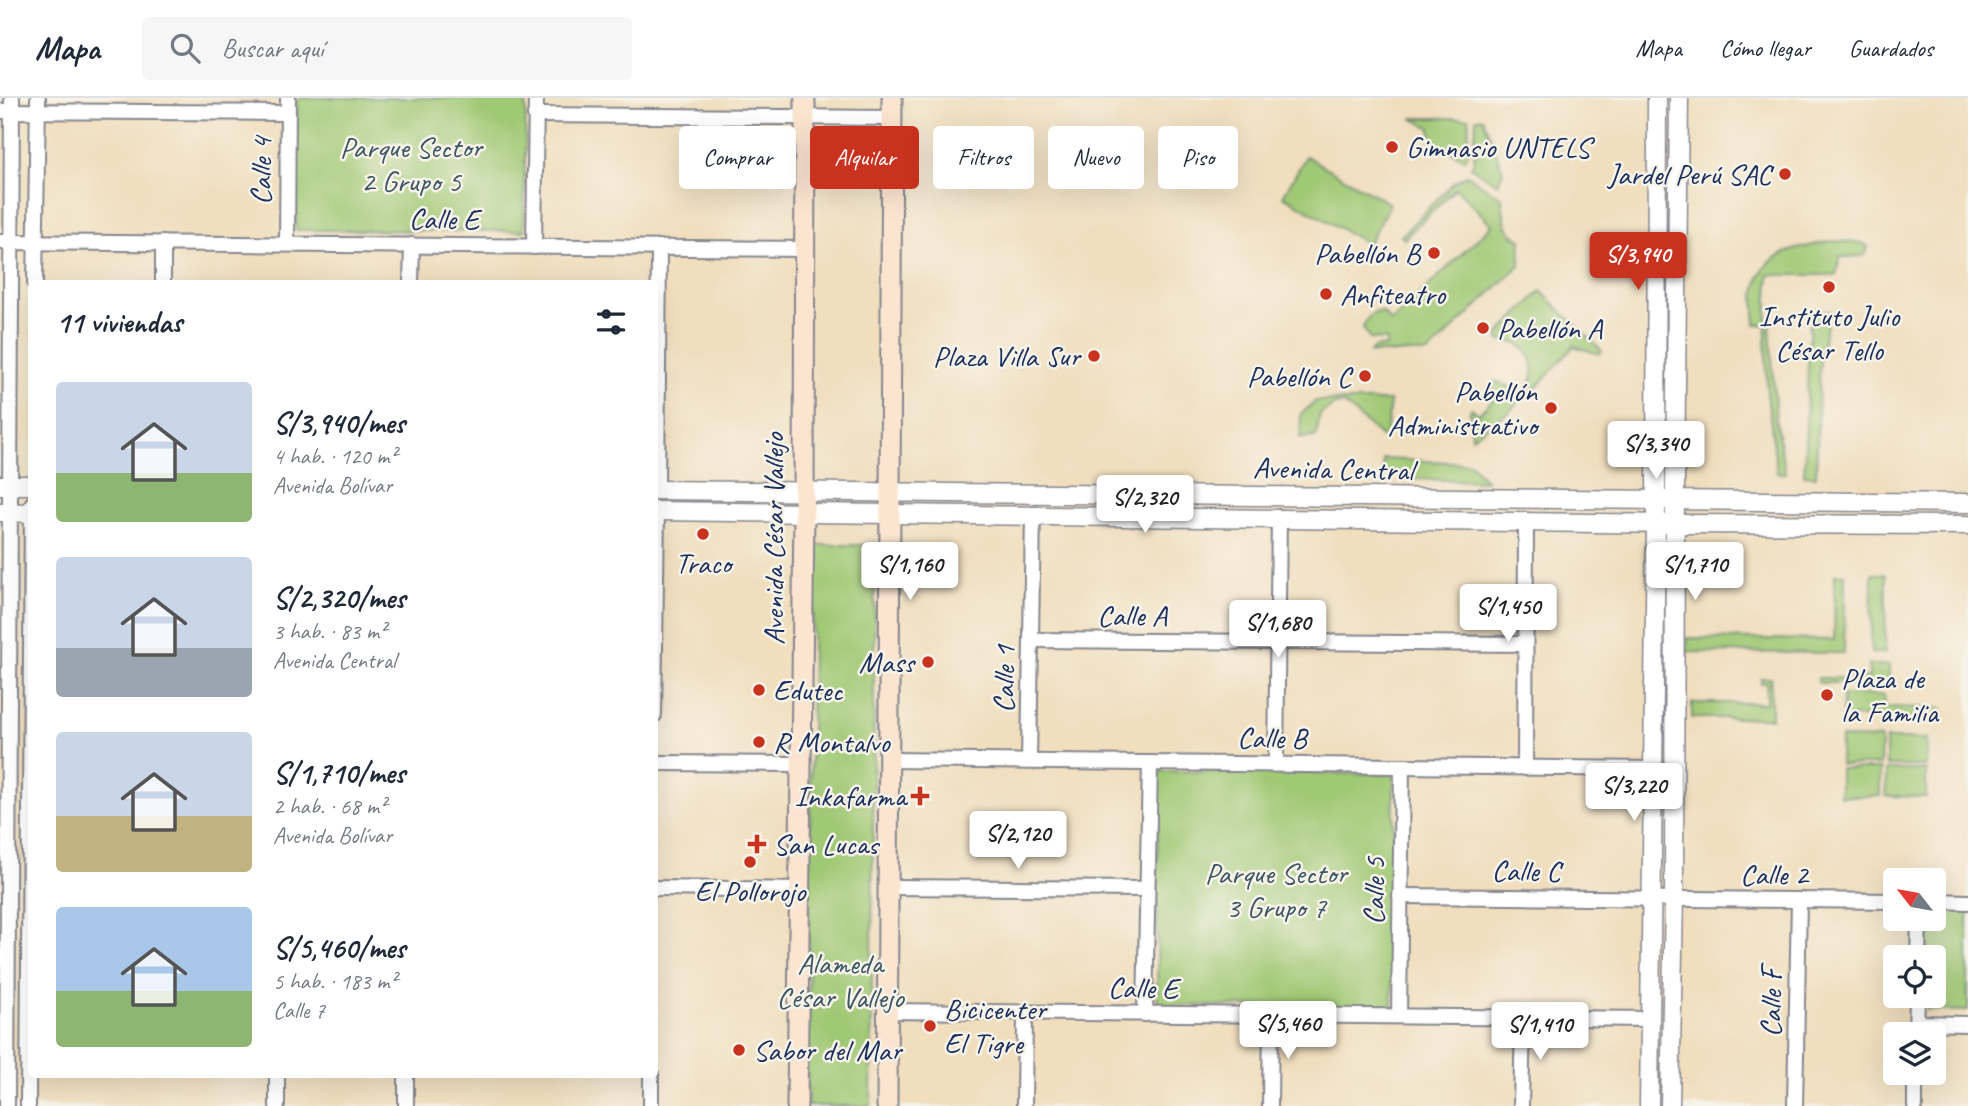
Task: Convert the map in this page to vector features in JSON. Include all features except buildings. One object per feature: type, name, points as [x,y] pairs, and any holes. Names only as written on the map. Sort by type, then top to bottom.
[{"type":"main road","name":"Avenida César Vallejo","points":[[797,1106],[804,512],[804,107]]},
{"type":"main road","points":[[887,1106],[892,108]]},
{"type":"street","points":[[534,247],[536,98]]},
{"type":"street","points":[[1649,1106],[1656,523],[1657,98]]},
{"type":"street","points":[[1670,1106],[1674,899],[1679,98]]},
{"type":"street","points":[[35,280],[38,104]]},
{"type":"street","points":[[7,1106],[4,1006],[4,760],[8,106],[288,105]]},
{"type":"street","name":"Calle 4","points":[[287,244],[288,105]]},
{"type":"street","points":[[536,115],[804,107],[892,108]]},
{"type":"street","name":"Calle E","points":[[6,242],[803,249]]},
{"type":"street","points":[[163,243],[163,280]]},
{"type":"street","points":[[411,280],[412,245]]},
{"type":"street","points":[[658,286],[659,247]]},
{"type":"street","points":[[1657,327],[1677,327]]},
{"type":"street","points":[[5,485],[28,485]]},
{"type":"street","name":"Avenida Central","points":[[658,490],[804,492],[891,503],[1033,514],[1676,524],[1968,525]]},
{"type":"street","name":"Avenida Central","points":[[658,510],[804,512],[891,503],[1675,500],[1968,503]]},
{"type":"street","points":[[5,512],[28,513]]},
{"type":"street","name":"Calle 1","points":[[1030,761],[1033,514]]},
{"type":"street","points":[[1276,764],[1279,517]]},
{"type":"street","points":[[1525,768],[1526,520]]},
{"type":"street","name":"Calle A","points":[[1031,640],[1525,644]]},
{"type":"street","name":"Calle B","points":[[889,760],[1653,769]]},
{"type":"street","points":[[658,763],[801,764]]},
{"type":"street","points":[[1145,1014],[1150,763]]},
{"type":"street","name":"Calle 5","points":[[1399,1016],[1402,766]]},
{"type":"street","points":[[4,880],[28,880]]},
{"type":"street","points":[[888,887],[1147,889]]},
{"type":"street","points":[[658,888],[800,890]]},
{"type":"street","name":"Calle C","points":[[1400,897],[1652,899]]},
{"type":"street","name":"Calle 2","points":[[1652,899],[1883,901]]},
{"type":"street","name":"Calle F","points":[[1795,1106],[1799,900]]},
{"type":"street","points":[[1946,901],[1968,902]]},
{"type":"street","name":"Calle E","points":[[887,1011],[1650,1019]]},
{"type":"street","points":[[1024,1106],[1025,1013]]},
{"type":"street","points":[[1270,1106],[1271,1015]]},
{"type":"street","points":[[1521,1106],[1523,1018]]},
{"type":"street","points":[[1946,1026],[1968,1024]]},
{"type":"street","points":[[28,1106],[29,1078]]},
{"type":"street","points":[[277,1078],[277,1106]]},
{"type":"street","points":[[406,1078],[406,1106]]},
{"type":"street","points":[[651,1078],[651,1106]]},
{"type":"street","points":[[1915,1085],[1915,1106]]},
{"type":"green space","name":"Parque Sector 2 Grupo 5","points":[[297,98],[526,98],[524,231],[296,230]]},
{"type":"green space","points":[[1412,118],[1469,118],[1468,152],[1465,159],[1431,141],[1431,128]]},
{"type":"green space","points":[[1476,118],[1483,118],[1503,171],[1498,184],[1471,167],[1474,161]]},
{"type":"green space","points":[[1306,156],[1390,204],[1368,244],[1283,196]]},
{"type":"green space","points":[[1467,175],[1502,198],[1508,228],[1521,239],[1520,265],[1428,353],[1370,353],[1374,348],[1386,346],[1387,340],[1370,339],[1363,328],[1370,316],[1382,312],[1391,322],[1492,225],[1456,188],[1404,239],[1401,236],[1454,182]]},
{"type":"green space","points":[[1832,241],[1862,243],[1868,246],[1866,254],[1840,257],[1836,275],[1769,275],[1767,324],[1770,324],[1776,423],[1785,473],[1777,473],[1767,393],[1766,325],[1756,324],[1757,285],[1770,262],[1796,249]]},
{"type":"green space","points":[[1541,291],[1602,351],[1598,354],[1574,346],[1534,390],[1530,384],[1533,376],[1532,360],[1523,348],[1509,341],[1500,341],[1498,335]]},
{"type":"green space","points":[[1810,309],[1830,311],[1820,356],[1816,476],[1804,475]]},
{"type":"green space","points":[[1495,382],[1511,387],[1518,402],[1510,411],[1472,437],[1470,411],[1472,408],[1478,414],[1498,395],[1490,386]]},
{"type":"green space","points":[[1316,401],[1390,401],[1386,438],[1344,404],[1335,405],[1320,414],[1316,437],[1300,438],[1301,414]]},
{"type":"green space","points":[[1383,459],[1471,463],[1486,481],[1411,479],[1394,471],[1383,471]]},
{"type":"green space","name":"Alameda César Vallejo","points":[[813,545],[875,545],[871,1106],[807,1106]]},
{"type":"green space","points":[[1835,574],[1845,574],[1844,653],[1687,652],[1687,638],[1834,640]]},
{"type":"green space","points":[[1872,574],[1886,574],[1885,653],[1871,653]]},
{"type":"green space","points":[[1869,665],[1889,665],[1889,683],[1818,683],[1818,678],[1869,678]]},
{"type":"green space","points":[[1761,678],[1771,678],[1771,718],[1692,718],[1692,703],[1766,703],[1767,683],[1761,683]]},
{"type":"green space","points":[[1843,695],[1884,695],[1885,707],[1942,708],[1942,718],[1842,717]]},
{"type":"green space","points":[[1841,738],[1881,739],[1880,765],[1840,765]]},
{"type":"green space","points":[[1886,739],[1927,739],[1926,766],[1886,766]]},
{"type":"green space","points":[[1840,769],[1880,769],[1880,796],[1840,796]]},
{"type":"green space","points":[[1886,770],[1926,770],[1926,797],[1886,796]]},
{"type":"green space","name":"Parque Sector 3 Grupo 7","points":[[1158,771],[1394,774],[1392,1009],[1157,1005]]},
{"type":"green space","points":[[1946,908],[1968,909],[1968,1011],[1926,1010],[1946,1008],[1946,945],[1927,945],[1928,931],[1946,931]]},
{"type":"place","name":"Gimnasio UNTELS","points":[[1392,147]]},
{"type":"place","name":"Jardel Perú SAC","points":[[1785,174]]},
{"type":"place","name":"Pabellón B","points":[[1434,253]]},
{"type":"place","name":"Instituto Julio César Tello","points":[[1829,287]]},
{"type":"place","name":"Anfiteatro","points":[[1326,294]]},
{"type":"place","name":"Pabellón A","points":[[1483,328]]},
{"type":"place","name":"Plaza Villa Sur","points":[[1094,356]]},
{"type":"place","name":"Pabellón C","points":[[1365,376]]},
{"type":"place","name":"Pabellón Administrativo","points":[[1551,408]]},
{"type":"place","name":"Traco","points":[[703,534]]},
{"type":"place","name":"Mass","points":[[928,662]]},
{"type":"place","name":"Edutec","points":[[759,690]]},
{"type":"place","name":"Plaza de la Familia","points":[[1827,695]]},
{"type":"place","name":"R Montalvo","points":[[759,742]]},
{"type":"place","name":"Inkafarma","points":[[920,796]]},
{"type":"place","name":"San Lucas","points":[[757,844]]},
{"type":"place","name":"El Pollorojo","points":[[750,862]]},
{"type":"place","name":"Bicicenter El Tigre","points":[[930,1026]]},
{"type":"place","name":"Sabor del Mar","points":[[739,1050]]}]
